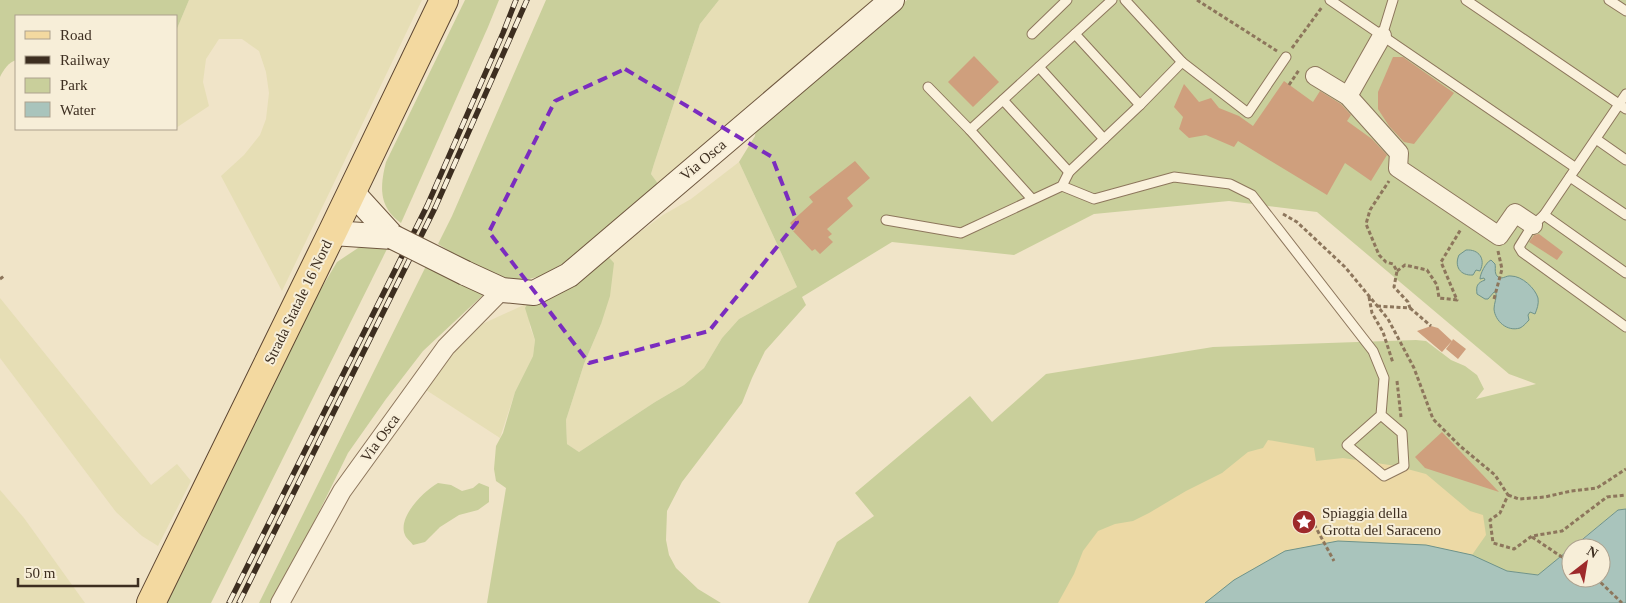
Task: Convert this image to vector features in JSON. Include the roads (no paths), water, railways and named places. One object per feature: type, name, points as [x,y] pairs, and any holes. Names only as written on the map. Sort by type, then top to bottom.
[{"type":"main road","name":"Strada Statale 16 Nord","points":[[151,603],[444,0]]},
{"type":"street","name":"Via Osca","points":[[393,237],[502,290],[534,293],[569,275],[892,0]]},
{"type":"street","points":[[1348,96],[1382,36]]},
{"type":"street","points":[[1315,76],[1348,96],[1399,153],[1398,168],[1499,236],[1515,213],[1539,220]]},
{"type":"street","points":[[352,192],[393,237]]},
{"type":"street","points":[[332,233],[393,237]]},
{"type":"street","name":"Via Osca","points":[[280,603],[342,490],[446,347],[502,290]]},
{"type":"lane","points":[[1032,34],[1068,0]]},
{"type":"lane","points":[[970,130],[1112,0]]},
{"type":"lane","points":[[1125,0],[1182,62],[1248,113],[1286,57]]},
{"type":"lane","points":[[1328,0],[1576,168]]},
{"type":"lane","points":[[1382,36],[1393,0]]},
{"type":"lane","points":[[1466,0],[1623,106]]},
{"type":"lane","points":[[1609,0],[1626,12]]},
{"type":"lane","points":[[1075,34],[1140,105]]},
{"type":"lane","points":[[886,220],[961,233],[1062,186],[1069,172],[1140,105],[1182,62]]},
{"type":"lane","points":[[1039,67],[1104,139]]},
{"type":"lane","points":[[928,87],[970,130],[1032,200]]},
{"type":"lane","points":[[1626,94],[1623,106],[1596,139],[1519,247],[1522,252],[1626,327]]},
{"type":"lane","points":[[1003,100],[1069,172]]},
{"type":"lane","points":[[1596,139],[1626,160]]},
{"type":"lane","points":[[1062,186],[1094,199],[1174,177],[1230,184],[1252,195],[1373,350],[1384,378],[1381,415],[1347,445],[1384,476],[1404,466],[1402,433],[1381,415]]},
{"type":"lane","points":[[1570,177],[1626,215]]},
{"type":"lane","points":[[1539,220],[1626,273]]},
{"type":"water","points":[[1466,250],[1475,251],[1482,259],[1480,271],[1476,270],[1473,275],[1465,274],[1459,270],[1457,263],[1459,255]]},
{"type":"water","points":[[1491,260],[1495,264],[1497,276],[1502,278],[1509,276],[1519,278],[1534,290],[1538,298],[1535,314],[1530,312],[1528,315],[1529,320],[1520,328],[1506,327],[1499,321],[1494,309],[1496,293],[1494,292],[1488,299],[1477,294],[1478,285],[1485,280],[1484,278],[1480,279],[1482,271]]},
{"type":"water","points":[[1626,509],[1626,603],[1205,603],[1234,580],[1285,551],[1338,541],[1426,545],[1472,555],[1507,571],[1538,575],[1561,556],[1561,588],[1611,588],[1611,538],[1584,538],[1618,510]]},
{"type":"railway","points":[[229,603],[427,206],[516,0]]},
{"type":"railway","points":[[239,603],[435,208],[527,0]]},
{"type":"place","name":"Spiaggia della Grotta del Saraceno","points":[[1304,522]]}]
